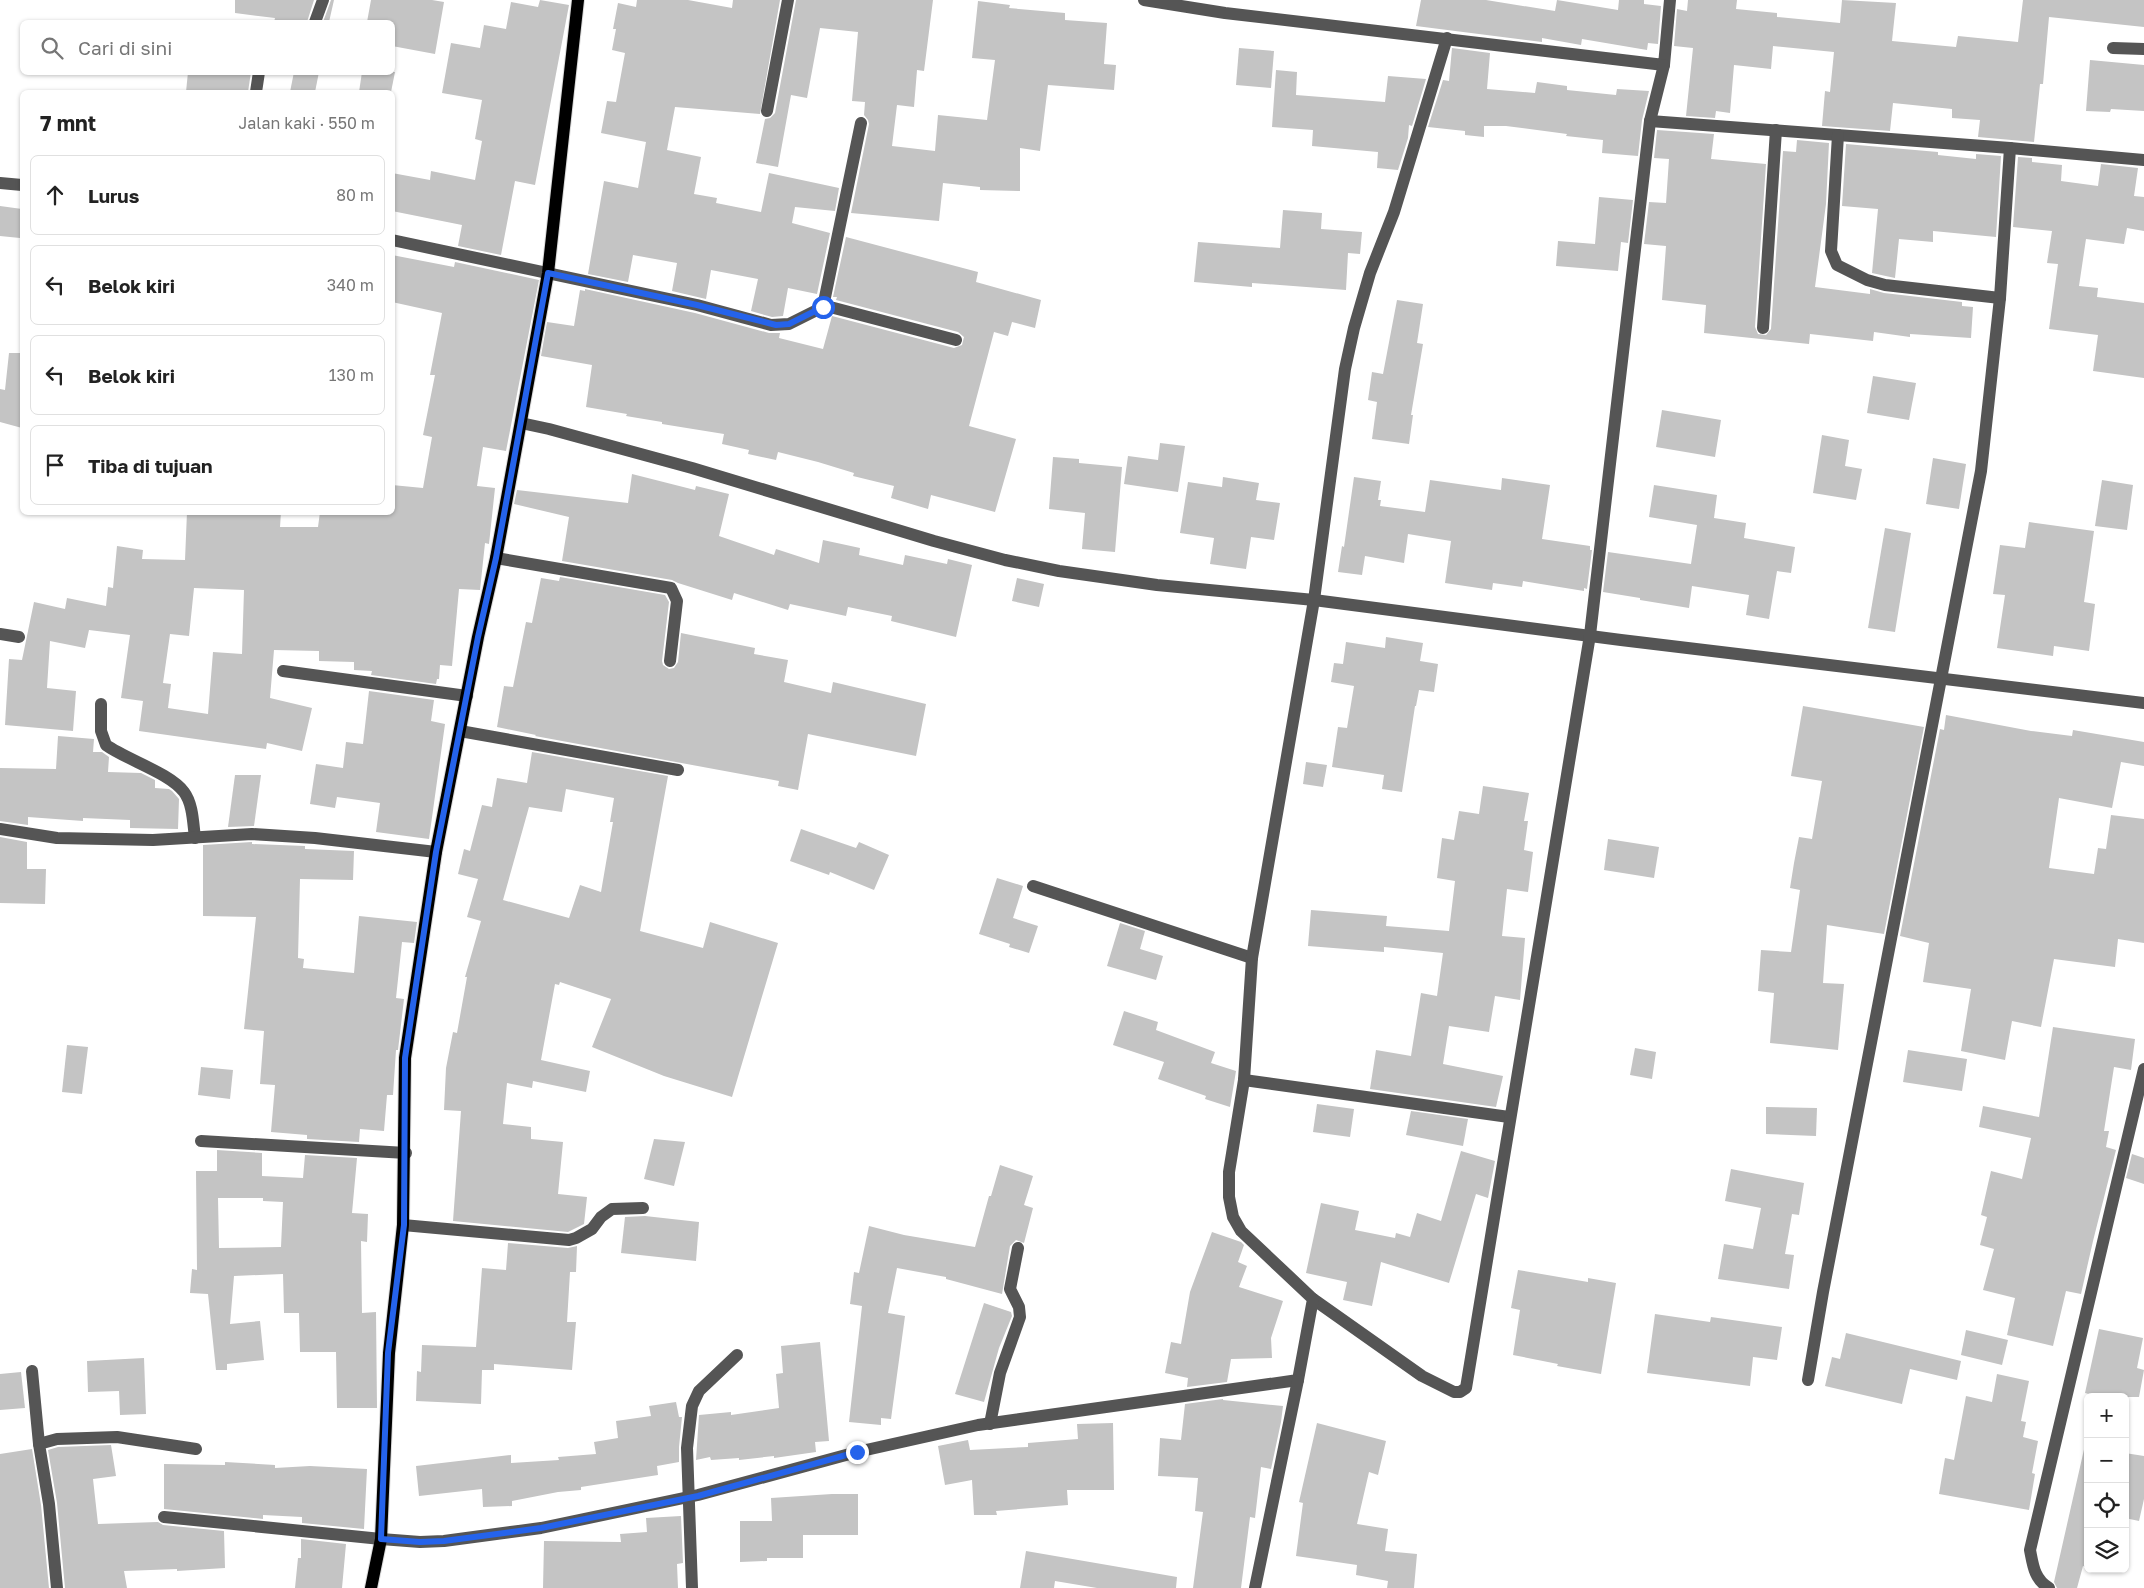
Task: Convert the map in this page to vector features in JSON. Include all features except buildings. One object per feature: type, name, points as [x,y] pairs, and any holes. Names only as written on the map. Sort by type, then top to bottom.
[{"type":"main road","points":[[371,1588],[381,1539],[388,1353],[404,1225],[406,1153],[405,1058],[436,852],[478,637],[496,558],[548,273],[578,0]]},
{"type":"street","points":[[315,20],[323,0]]},
{"type":"street","points":[[767,111],[788,0]]},
{"type":"street","points":[[1144,0],[1186,3],[1225,13],[1664,65]]},
{"type":"street","points":[[1447,38],[1394,212],[1370,273],[1354,328],[1345,369],[1314,600],[1252,958],[1244,1080],[1229,1172],[1229,1197],[1233,1217],[1241,1231],[1313,1299],[1422,1376],[1454,1392],[1460,1392],[1466,1388],[1590,636],[1650,121],[1664,65],[1670,0]]},
{"type":"street","points":[[2113,48],[2144,49]]},
{"type":"street","points":[[256,90],[259,75]]},
{"type":"street","points":[[1650,121],[2144,160]]},
{"type":"street","points":[[823,307],[862,123]]},
{"type":"street","points":[[1763,328],[1776,130]]},
{"type":"street","points":[[1838,135],[1831,251],[1837,265],[1867,280],[1885,284],[2000,298]]},
{"type":"street","points":[[1808,1380],[1981,471],[2000,298],[2010,148]]},
{"type":"street","points":[[0,183],[20,185]]},
{"type":"street","points":[[395,241],[697,305],[776,325],[789,324],[823,307],[834,308],[956,340]]},
{"type":"street","points":[[522,423],[692,468],[934,541],[1005,560],[1059,571],[1157,585],[1314,600],[1590,636],[2144,703]]},
{"type":"street","points":[[496,558],[671,588],[677,601],[670,661]]},
{"type":"street","points":[[0,634],[19,637]]},
{"type":"street","points":[[283,671],[467,696]]},
{"type":"street","points":[[101,704],[101,731],[106,745],[175,782],[185,792],[190,806],[195,838]]},
{"type":"street","points":[[460,731],[678,770]]},
{"type":"street","points":[[0,829],[57,838],[154,840],[252,834],[315,838],[436,852]]},
{"type":"street","points":[[1033,886],[1252,958]]},
{"type":"street","points":[[2049,1588],[2044,1585],[2034,1572],[2030,1550],[2144,1069]]},
{"type":"street","points":[[1244,1080],[1510,1117]]},
{"type":"street","points":[[201,1141],[406,1153]]},
{"type":"street","points":[[404,1225],[569,1240],[592,1229],[601,1217],[612,1209],[643,1208]]},
{"type":"street","points":[[990,1424],[1000,1373],[1020,1317],[1019,1307],[1010,1289],[1018,1248]]},
{"type":"street","points":[[1255,1588],[1313,1299]]},
{"type":"street","points":[[692,1588],[687,1497],[687,1448],[692,1406],[699,1391],[737,1355]]},
{"type":"street","points":[[32,1372],[39,1444],[49,1504],[57,1588]]},
{"type":"street","points":[[164,1517],[381,1539],[420,1542],[444,1541],[541,1528],[687,1497],[857,1452],[990,1424],[1298,1380]]},
{"type":"street","points":[[39,1444],[58,1439],[117,1437],[196,1449]]},
{"type":"route","points":[[823,307],[789,324],[776,325],[697,305],[548,273],[496,558],[478,637],[436,852],[405,1058],[406,1153],[404,1225],[388,1353],[381,1539],[420,1542],[444,1541],[541,1528],[698,1496],[857,1452]]}]
